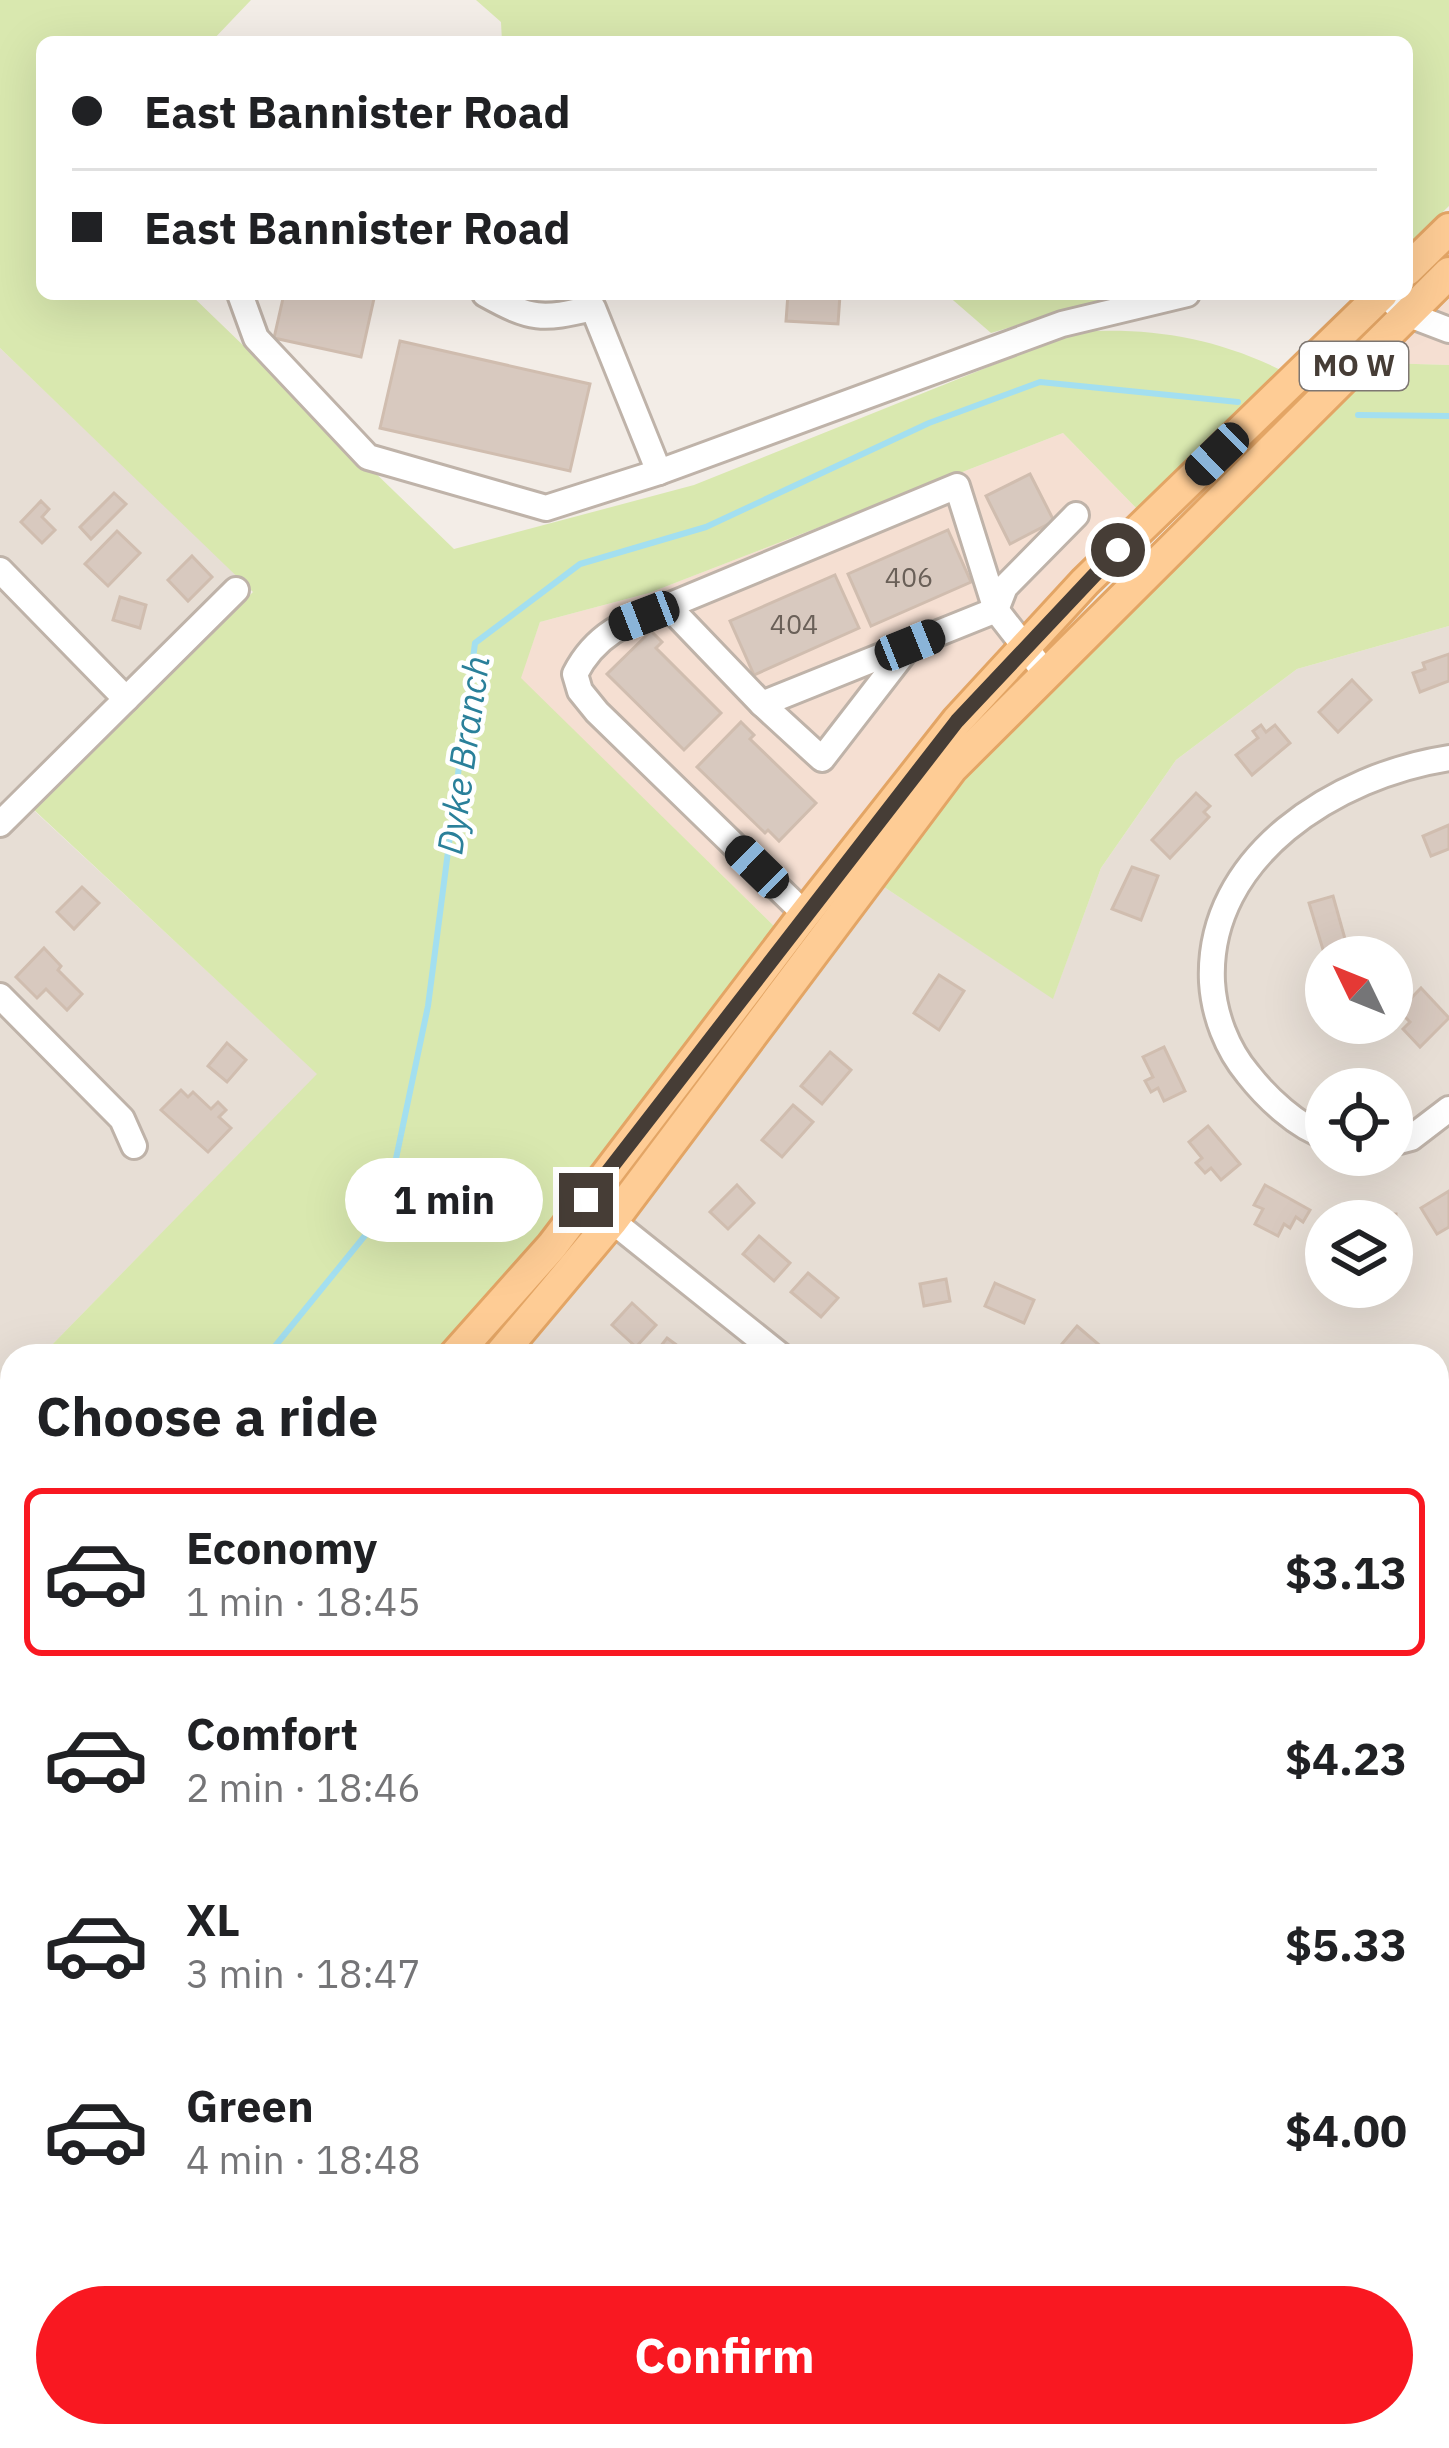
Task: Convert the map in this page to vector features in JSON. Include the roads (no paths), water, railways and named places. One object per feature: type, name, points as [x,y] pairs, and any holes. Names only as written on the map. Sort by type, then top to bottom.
[{"type":"main road","points":[[1413,264],[1449,229]]},
{"type":"main road","name":"MO W","points":[[1413,290],[1449,273]]},
{"type":"main road","name":"MO W","points":[[465,1344],[552,1246],[957,721],[1085,582],[1391,301]]},
{"type":"main road","name":"MO W","points":[[509,1344],[614,1220],[952,768],[1046,674],[1391,301]]},
{"type":"street","points":[[242,300],[256,338],[368,457],[546,508],[659,472],[1062,323],[1161,300]]},
{"type":"street","points":[[496,300],[526,316],[559,316],[592,308],[659,472]]},
{"type":"street","points":[[1391,301],[1449,331]]},
{"type":"street","points":[[805,914],[580,691],[575,674],[599,639],[619,625],[957,486],[995,610],[1046,674]]},
{"type":"street","points":[[762,704],[995,610],[1005,587],[1076,515]]},
{"type":"street","points":[[0,570],[126,699]]},
{"type":"street","points":[[0,824],[236,590]]},
{"type":"street","points":[[668,606],[822,759],[910,645]]},
{"type":"street","points":[[1305,1125],[1261,1090],[1226,1040],[1213,998],[1211,963],[1229,896],[1248,866],[1316,808],[1358,785],[1449,758]]},
{"type":"street","points":[[0,996],[122,1119],[134,1146]]},
{"type":"street","points":[[1413,1136],[1449,1109]]},
{"type":"street","points":[[586,1200],[766,1344]]},
{"type":"waterway","name":"Dyke Branch","points":[[277,1344],[385,1211],[428,1006],[475,643],[580,564],[706,527],[929,423],[1040,382],[1238,402]]},
{"type":"waterway","name":"Dyke Branch","points":[[1358,415],[1449,416]]}]
